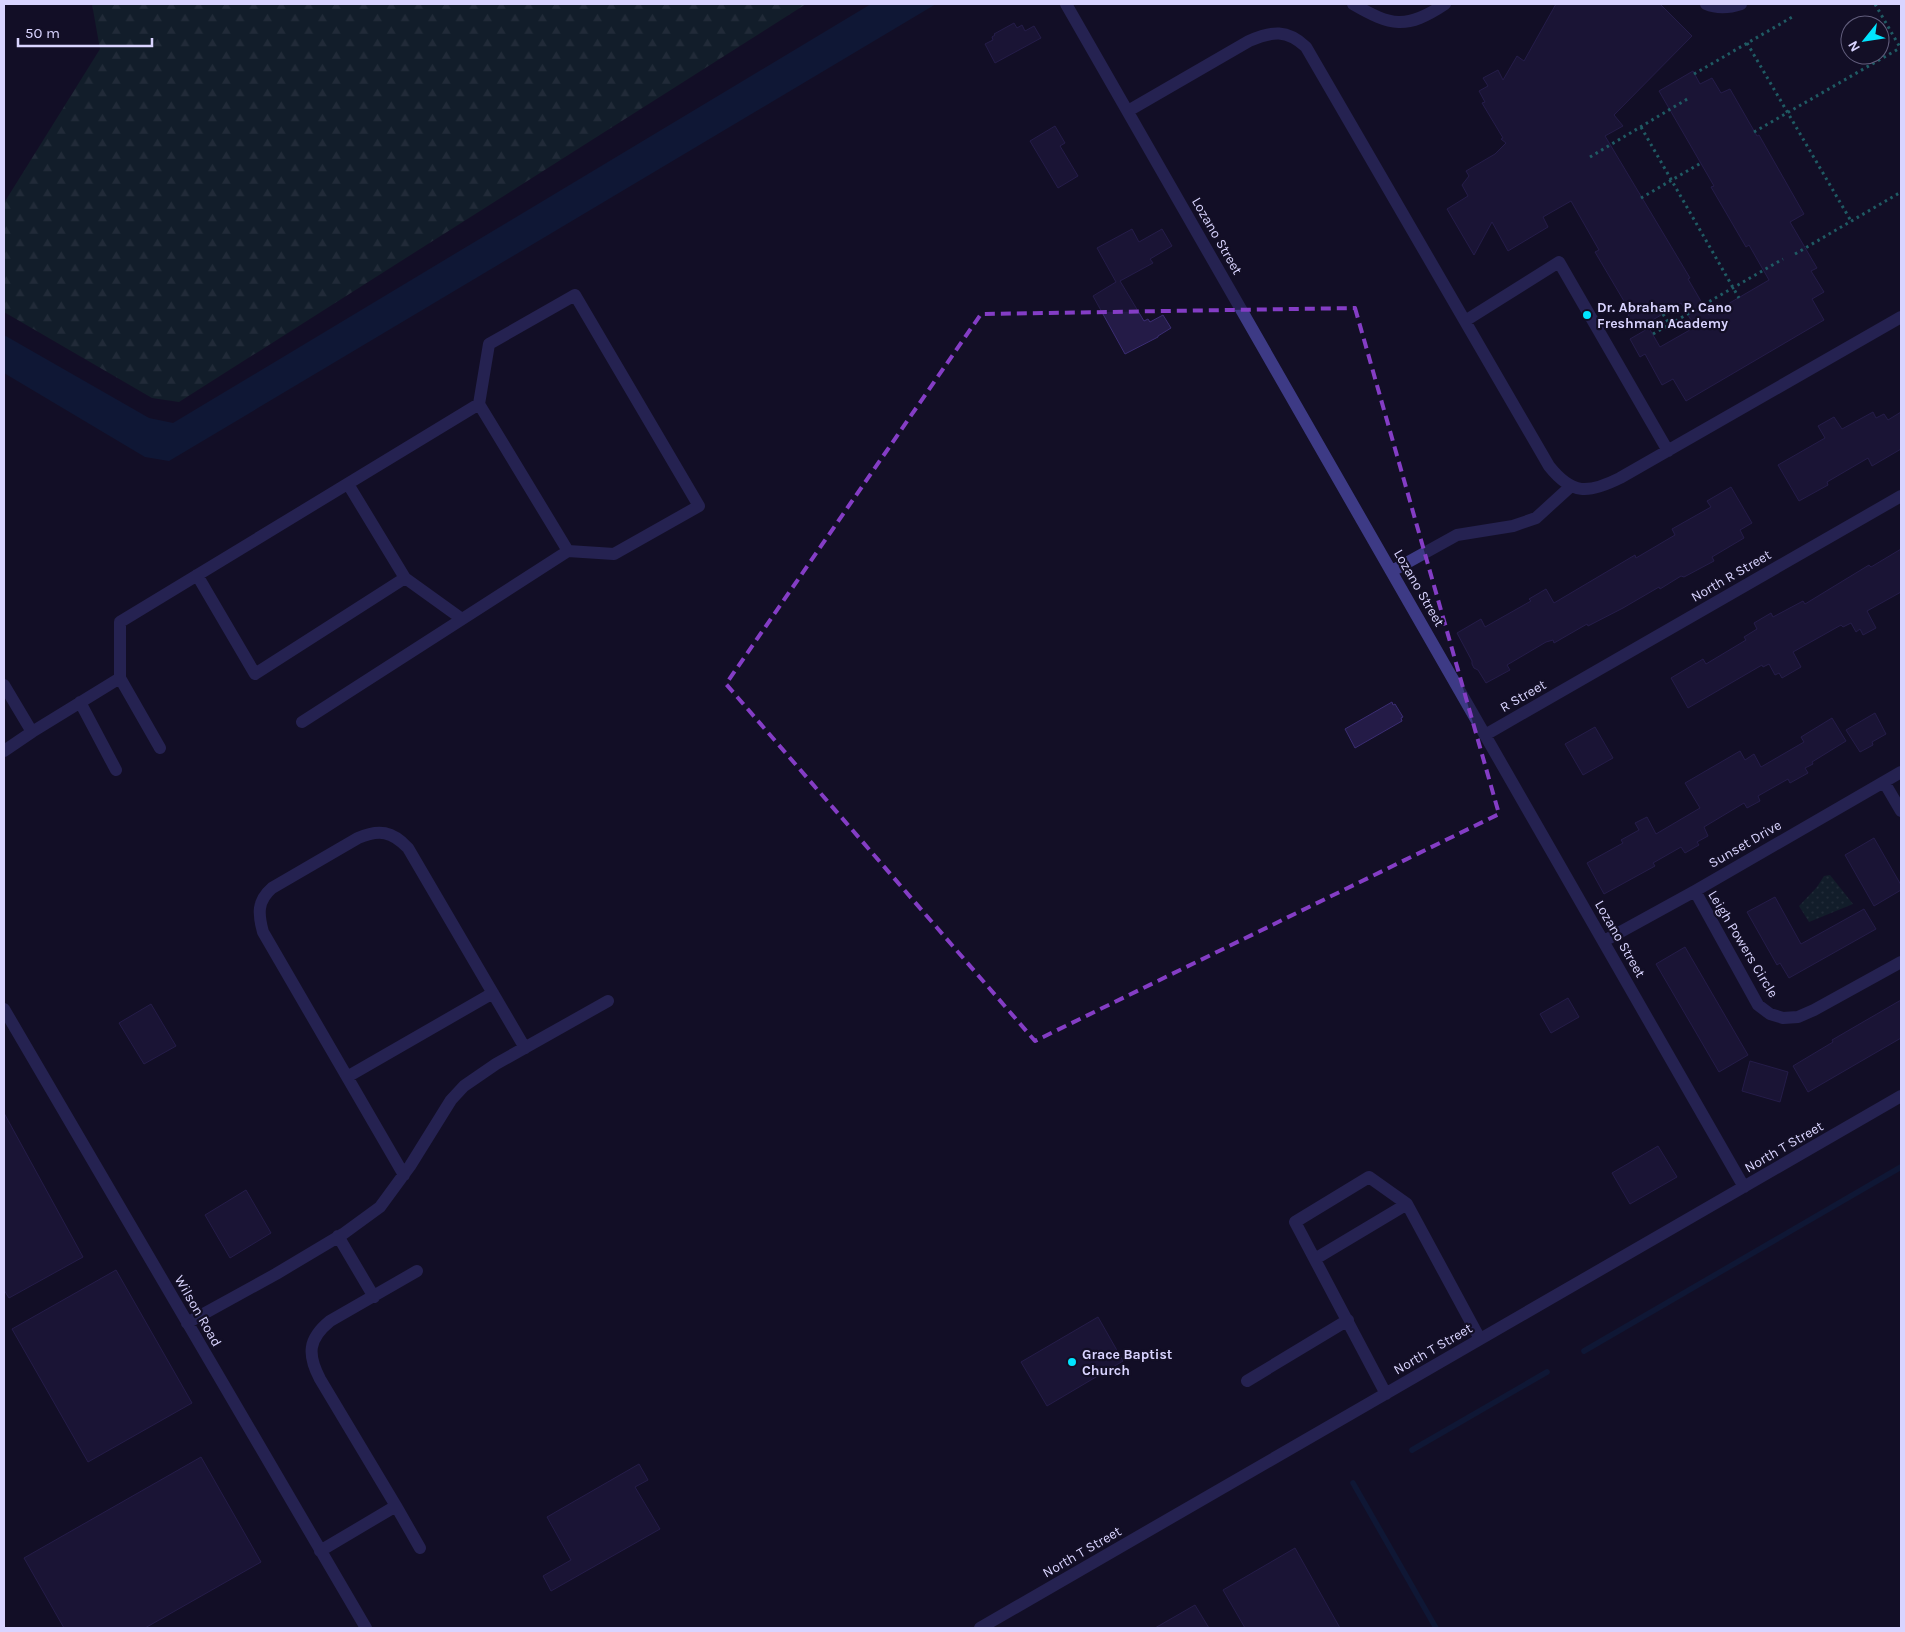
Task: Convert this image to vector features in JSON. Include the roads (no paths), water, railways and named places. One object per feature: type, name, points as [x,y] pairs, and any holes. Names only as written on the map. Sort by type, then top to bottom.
[{"type":"street","name":"Lozano Street","points":[[1066,4],[1744,1187]]},
{"type":"street","points":[[1352,4],[1377,18],[1405,22],[1418,18],[1445,4]]},
{"type":"street","points":[[1706,4],[1715,8],[1731,8],[1742,4]]},
{"type":"street","points":[[1128,111],[1240,46],[1263,35],[1277,33],[1290,35],[1299,40],[1306,46],[1549,466],[1558,477],[1570,486],[1583,490],[1608,484],[1901,317]]},
{"type":"street","points":[[1465,321],[1559,262],[1668,451]]},
{"type":"street","points":[[302,722],[568,551],[614,554],[699,506],[575,295],[489,344],[479,404],[568,551]]},
{"type":"street","points":[[160,748],[120,678],[120,622],[479,404]]},
{"type":"street","points":[[348,484],[405,578],[462,619]]},
{"type":"street","points":[[1392,571],[1457,535],[1513,526],[1536,518],[1570,486]]},
{"type":"street","name":"North R Street","points":[[1575,683],[1901,496]]},
{"type":"street","points":[[197,575],[255,674],[405,578]]},
{"type":"street","points":[[4,751],[120,678]]},
{"type":"street","name":"R Street","points":[[1486,735],[1575,683]]},
{"type":"street","points":[[4,684],[32,732]]},
{"type":"street","points":[[80,702],[116,770]]},
{"type":"street","name":"Sunset Drive","points":[[1604,941],[1695,891],[1901,772]]},
{"type":"street","points":[[1884,782],[1901,811]]},
{"type":"street","points":[[404,1175],[263,932],[260,920],[260,906],[264,895],[272,888],[358,838],[372,832],[385,833],[399,838],[408,848],[525,1048]]},
{"type":"street","name":"Leigh Powers Circle","points":[[1695,891],[1758,1004],[1770,1014],[1783,1018],[1798,1017],[1901,962]]},
{"type":"street","points":[[347,1077],[493,993]]},
{"type":"street","points":[[187,1323],[276,1274],[338,1236],[380,1207],[404,1175],[451,1100],[464,1086],[484,1072],[608,1001]]},
{"type":"street","name":"Wilson Road","points":[[4,1009],[366,1628]]},
{"type":"street","name":"North T Street","points":[[980,1628],[1901,1096]]},
{"type":"street","points":[[1386,1394],[1295,1222],[1369,1177],[1407,1204],[1480,1339]]},
{"type":"street","points":[[1315,1259],[1407,1204]]},
{"type":"street","points":[[338,1236],[374,1296]]},
{"type":"street","points":[[417,1271],[321,1329],[312,1345],[311,1354],[320,1379],[420,1548]]},
{"type":"street","points":[[1247,1381],[1348,1320]]},
{"type":"street","points":[[320,1551],[396,1506]]},
{"type":"water","points":[[871,4],[936,4],[169,461],[145,457],[4,373],[4,335],[149,418],[173,423]]},
{"type":"waterway","points":[[1584,1351],[1901,1167]]},
{"type":"waterway","points":[[1412,1450],[1547,1372]]},
{"type":"waterway","points":[[1353,1483],[1436,1628]]},
{"type":"place","name":"Dr. Abraham P. Cano Freshman Academy","points":[[1587,315]]},
{"type":"place","name":"Grace Baptist Church","points":[[1072,1362]]}]
